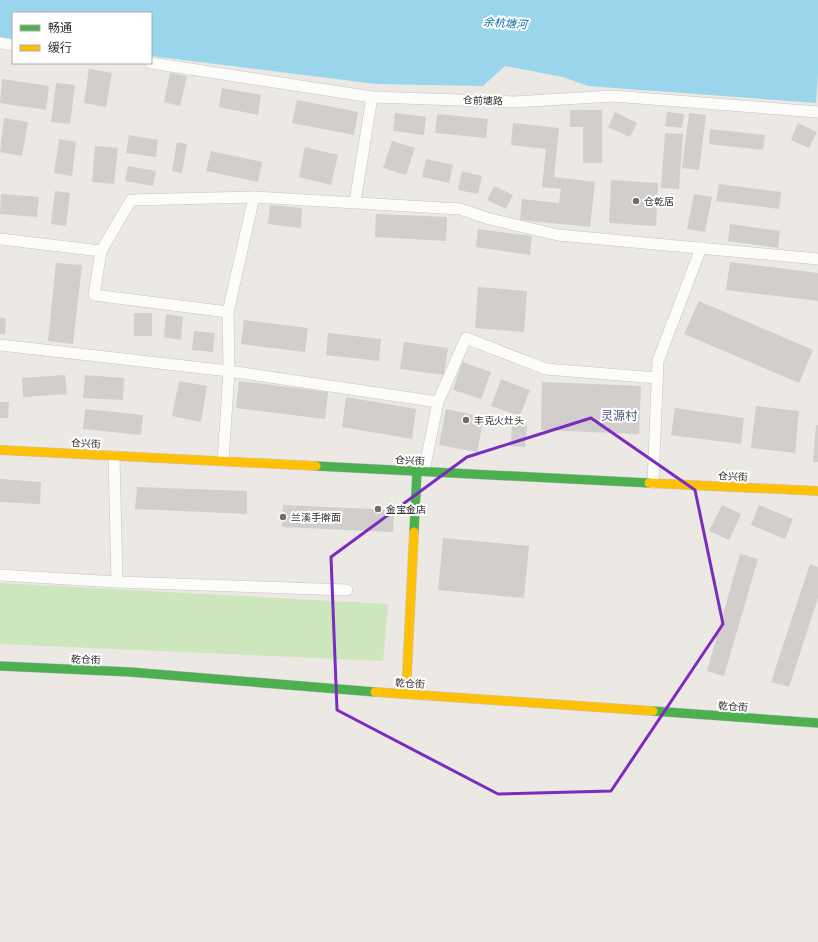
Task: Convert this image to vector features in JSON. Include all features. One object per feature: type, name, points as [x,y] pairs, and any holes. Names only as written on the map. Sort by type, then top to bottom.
[{"type":"street","name":"仓兴街","points":[[0,450],[818,492]]},
{"type":"street","points":[[406,694],[420,471]]},
{"type":"street","name":"乾仓街","points":[[0,666],[130,672],[406,694],[818,722]]},
{"type":"lane","points":[[0,43],[12,44]]},
{"type":"lane","name":"仓前塘路","points":[[152,63],[372,97],[514,102],[613,96],[818,112]]},
{"type":"lane","points":[[356,202],[372,97]]},
{"type":"lane","points":[[223,461],[228,371],[228,312],[254,197]]},
{"type":"lane","points":[[228,312],[94,295],[101,251],[131,200],[254,197],[460,209],[490,219],[558,235],[818,259]]},
{"type":"lane","points":[[0,239],[101,251]]},
{"type":"lane","points":[[653,483],[658,361],[701,248]]},
{"type":"lane","points":[[420,471],[438,402],[466,338],[546,369],[657,378]]},
{"type":"lane","points":[[0,345],[228,371],[438,402]]},
{"type":"lane","points":[[114,456],[117,582]]},
{"type":"lane","points":[[0,575],[117,582],[347,590]]},
{"type":"highlighted area","points":[[591,418],[695,490],[723,624],[611,791],[498,794],[337,710],[331,557],[467,457]]},
{"type":"green space","points":[[0,583],[388,604],[383,661],[0,644]]},
{"type":"water","name":"余杭塘河","points":[[0,0],[818,0],[818,73],[816,103],[588,86],[563,77],[505,66],[483,86],[376,84],[152,56],[152,12],[12,12],[12,39],[0,37]]},
{"type":"building","points":[[89,69],[112,73],[106,107],[84,103]]},
{"type":"building","points":[[170,73],[187,76],[180,106],[164,102]]},
{"type":"building","points":[[2,79],[49,86],[46,110],[0,103]]},
{"type":"building","points":[[56,83],[75,85],[70,124],[51,122]]},
{"type":"building","points":[[222,88],[261,95],[258,115],[219,107]]},
{"type":"building","points":[[297,100],[358,112],[354,135],[292,123]]},
{"type":"building","points":[[570,110],[602,110],[602,163],[583,163],[583,127],[570,127]]},
{"type":"building","points":[[615,112],[637,123],[630,137],[608,127]]},
{"type":"building","points":[[667,112],[684,114],[682,128],[665,126]]},
{"type":"building","points":[[395,113],[426,117],[424,135],[393,131]]},
{"type":"building","points":[[689,113],[706,115],[699,170],[682,168]]},
{"type":"building","points":[[437,114],[488,119],[486,138],[435,133]]},
{"type":"building","points":[[4,118],[28,122],[22,156],[0,152]]},
{"type":"building","points":[[513,123],[559,128],[554,177],[595,182],[590,227],[520,220],[522,199],[559,203],[561,189],[542,187],[546,149],[511,145]]},
{"type":"building","points":[[798,123],[817,132],[809,148],[791,140]]},
{"type":"building","points":[[710,129],[765,135],[763,150],[709,144]]},
{"type":"building","points":[[665,133],[683,134],[679,189],[661,188]]},
{"type":"building","points":[[129,135],[158,140],[156,157],[126,153]]},
{"type":"building","points":[[59,139],[76,142],[72,176],[54,173]]},
{"type":"building","points":[[392,141],[415,148],[406,175],[383,168]]},
{"type":"building","points":[[177,142],[187,144],[182,173],[172,171]]},
{"type":"building","points":[[95,146],[118,148],[114,184],[92,182]]},
{"type":"building","points":[[305,147],[338,155],[331,185],[299,177]]},
{"type":"building","points":[[211,151],[262,162],[258,182],[206,171]]},
{"type":"building","points":[[426,159],[453,165],[449,183],[422,177]]},
{"type":"building","points":[[128,166],[156,171],[153,186],[125,181]]},
{"type":"building","points":[[462,171],[482,176],[478,194],[458,190]]},
{"type":"building","points":[[611,180],[658,183],[656,226],[609,223]]},
{"type":"building","points":[[719,184],[781,192],[779,209],[716,201]]},
{"type":"building","points":[[494,186],[513,195],[506,209],[487,200]]},
{"type":"building","points":[[55,191],[70,193],[66,226],[51,224]]},
{"type":"building","points":[[1,194],[39,197],[37,217],[0,214]]},
{"type":"building","points":[[694,194],[712,197],[705,232],[687,229]]},
{"type":"building","points":[[270,205],[302,208],[301,228],[268,224]]},
{"type":"building","points":[[376,214],[447,217],[446,241],[375,237]]},
{"type":"building","points":[[730,224],[780,231],[778,248],[728,241]]},
{"type":"building","points":[[478,229],[532,236],[530,255],[476,247]]},
{"type":"building","points":[[730,262],[818,273],[818,301],[726,290]]},
{"type":"building","points":[[56,263],[82,265],[73,344],[48,341]]},
{"type":"building","points":[[478,287],[527,291],[524,332],[475,328]]},
{"type":"building","points":[[699,301],[813,350],[799,383],[684,334]]},
{"type":"building","points":[[134,313],[152,313],[152,336],[134,336]]},
{"type":"building","points":[[166,314],[183,317],[181,340],[164,337]]},
{"type":"building","points":[[0,318],[6,318],[5,334],[0,334]]},
{"type":"building","points":[[244,320],[308,328],[305,352],[241,344]]},
{"type":"building","points":[[194,331],[215,333],[213,352],[192,350]]},
{"type":"building","points":[[328,333],[381,339],[379,361],[326,355]]},
{"type":"building","points":[[404,342],[448,348],[444,375],[400,369]]},
{"type":"building","points":[[462,362],[491,372],[481,399],[453,390]]},
{"type":"building","points":[[65,375],[67,394],[23,397],[22,378]]},
{"type":"building","points":[[85,375],[124,378],[123,400],[83,398]]},
{"type":"building","points":[[501,379],[530,390],[520,416],[491,406]]},
{"type":"building","points":[[179,381],[207,386],[201,422],[172,416]]},
{"type":"building","points":[[239,381],[328,392],[325,419],[236,408]]},
{"type":"building","points":[[542,382],[641,386],[639,434],[541,430]]},
{"type":"building","points":[[346,397],[416,409],[412,439],[342,427]]},
{"type":"building","points":[[0,402],[9,402],[8,418],[0,418]]},
{"type":"building","points":[[756,406],[799,411],[795,453],[751,448]]},
{"type":"building","points":[[675,408],[744,418],[741,444],[671,435]]},
{"type":"building","points":[[85,409],[143,415],[141,435],[83,429]]},
{"type":"building","points":[[446,409],[484,417],[477,452],[439,445]]},
{"type":"building","points":[[512,422],[527,423],[525,447],[511,446]]},
{"type":"building","points":[[816,425],[818,425],[818,462],[813,462]]},
{"type":"building","points":[[0,479],[41,482],[40,504],[0,502]]},
{"type":"building","points":[[137,487],[247,491],[247,514],[135,509]]},
{"type":"building","points":[[283,505],[394,510],[393,532],[282,527]]},
{"type":"building","points":[[722,505],[741,514],[729,540],[709,531]]},
{"type":"building","points":[[759,505],[793,519],[785,539],[751,525]]},
{"type":"building","points":[[443,538],[529,546],[524,598],[438,590]]},
{"type":"building","points":[[740,554],[758,559],[724,676],[707,671]]},
{"type":"building","points":[[810,564],[818,567],[818,598],[789,687],[771,682]]},
{"type":"traffic: fast","points":[[316,466],[649,483]]},
{"type":"traffic: fast","points":[[414,532],[417,471]]},
{"type":"traffic: fast","points":[[0,666],[130,672],[375,692]]},
{"type":"traffic: fast","points":[[653,711],[818,723]]},
{"type":"traffic: slow","points":[[0,450],[316,466]]},
{"type":"traffic: slow","points":[[649,483],[818,491]]},
{"type":"traffic: slow","points":[[406,694],[414,532]]},
{"type":"traffic: slow","points":[[375,692],[653,711]]},
{"type":"place","name":"仓乾居","points":[[636,201]]},
{"type":"place","name":"丰克火灶头","points":[[466,420]]},
{"type":"place","name":"金宝金店","points":[[378,509]]},
{"type":"place","name":"兰溪手擀面","points":[[283,517]]},
{"type":"district","name":"灵源村","points":[[619,416]]}]
